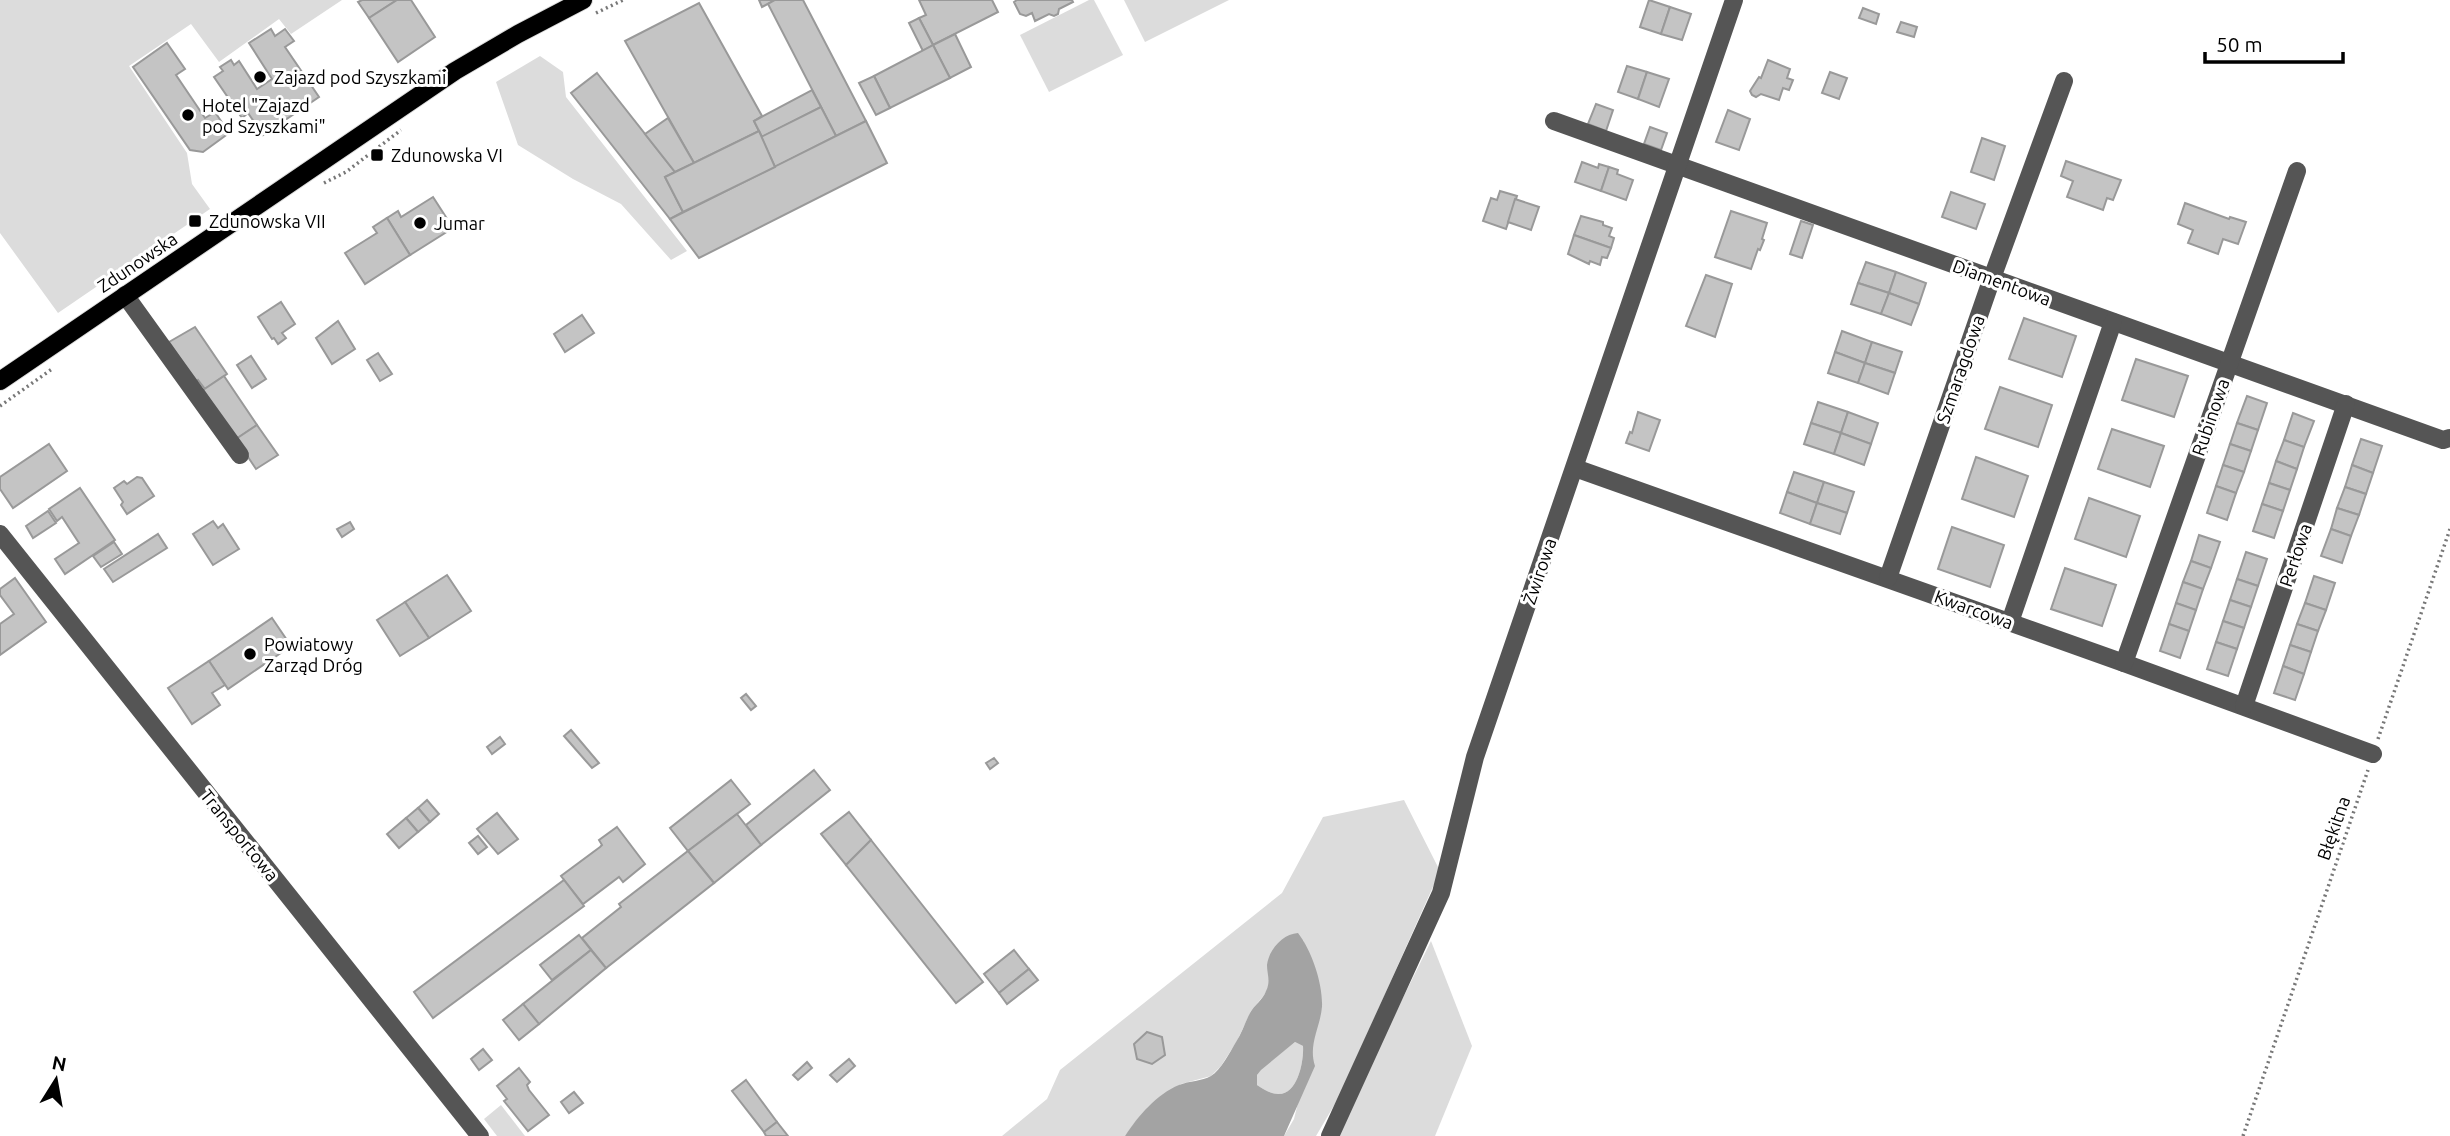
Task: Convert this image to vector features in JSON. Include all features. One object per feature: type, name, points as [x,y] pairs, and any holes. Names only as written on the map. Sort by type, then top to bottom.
[{"type":"main road","name":"Zdunowska","points":[[0,381],[456,71],[518,34],[587,8]]},
{"type":"street","name":"Żwirowa","points":[[1330,1136],[1441,893],[1475,757],[1734,0]]},
{"type":"street","name":"Szmaragdowa","points":[[1888,578],[1992,278],[2064,81]]},
{"type":"street","name":"Diamentowa","points":[[1554,121],[2444,440],[2450,438]]},
{"type":"street","name":"Rubinowa","points":[[2124,663],[2297,171]]},
{"type":"street","points":[[124,295],[240,455]]},
{"type":"street","points":[[2010,622],[2113,322]]},
{"type":"street","name":"Perłowa","points":[[2244,706],[2346,404]]},
{"type":"street","name":"Kwarcowa","points":[[1575,468],[2373,754]]},
{"type":"street","name":"Transportowa","points":[[0,534],[480,1136]]},
{"type":"path","points":[[587,8],[623,0]]},
{"type":"path","points":[[323,184],[346,172],[394,138],[403,128]]},
{"type":"path","points":[[0,406],[57,366]]},
{"type":"path","name":"Błękitna","points":[[2243,1136],[2450,529]]},
{"type":"shaded area","points":[[0,0],[342,0],[291,34],[279,19],[219,62],[191,24],[129,66],[187,153],[192,184],[210,209],[58,313],[0,233]]},
{"type":"shaded area","points":[[1089,0],[1094,0],[1123,55],[1049,92],[1020,35]]},
{"type":"shaded area","points":[[1124,0],[1229,0],[1145,42]]},
{"type":"shaded area","points":[[540,56],[563,72],[566,97],[687,251],[671,260],[621,204],[573,179],[518,145],[496,82]]},
{"type":"shaded area","points":[[1404,800],[1440,871],[1339,1097],[1316,1136],[1284,1136],[1294,1119],[1322,1006],[1318,979],[1303,940],[1269,975],[1270,982],[1265,994],[1251,1011],[1221,1066],[1211,1076],[1181,1084],[1139,1117],[1125,1136],[1002,1136],[1047,1099],[1060,1070],[1282,893],[1323,817]]},
{"type":"shaded area","points":[[1298,933],[1312,958],[1319,978],[1322,1007],[1313,1051],[1315,1066],[1284,1136],[1125,1136],[1142,1113],[1163,1094],[1179,1085],[1207,1078],[1218,1070],[1238,1039],[1252,1010],[1265,994],[1268,984],[1267,965],[1271,953],[1282,939]],"holes":[[[1295,1042],[1303,1046],[1301,1068],[1290,1089],[1285,1093],[1275,1094],[1257,1085],[1257,1075],[1261,1070]]]},
{"type":"shaded area","points":[[1431,941],[1472,1046],[1435,1136],[1335,1136]]},
{"type":"shaded area","points":[[1295,1042],[1303,1046],[1302,1060],[1298,1076],[1290,1089],[1285,1093],[1275,1094],[1257,1085],[1257,1075],[1261,1069]]},
{"type":"shaded area","points":[[501,1105],[525,1136],[497,1136],[484,1119]]},
{"type":"building","points":[[397,0],[369,18],[358,2]]},
{"type":"building","points":[[397,0],[411,0],[435,37],[398,62],[369,18]]},
{"type":"building","points":[[759,0],[775,0],[762,7]]},
{"type":"building","points":[[775,0],[803,0],[866,121],[836,136],[768,4]]},
{"type":"building","points":[[919,0],[992,0],[998,12],[933,45],[919,18],[926,15]]},
{"type":"building","points":[[1649,0],[1670,7],[1661,34],[1640,27]]},
{"type":"building","points":[[1014,2],[1073,2],[1059,9],[1054,16],[1049,14],[1035,21],[1032,13],[1026,16],[1020,14]]},
{"type":"building","points":[[699,3],[762,116],[754,121],[759,131],[694,163],[625,41]]},
{"type":"building","points":[[1670,7],[1691,14],[1682,40],[1661,34]]},
{"type":"building","points":[[1863,8],[1879,14],[1876,24],[1859,18]]},
{"type":"building","points":[[919,18],[933,45],[923,51],[909,23]]},
{"type":"building","points":[[1901,22],[1917,27],[1914,37],[1897,32]]},
{"type":"building","points":[[271,29],[275,36],[285,29],[294,41],[285,47],[319,97],[263,135],[248,113],[242,118],[214,77],[223,71],[220,67],[231,60],[234,65],[239,61],[257,89],[272,79],[249,43]]},
{"type":"building","points":[[955,34],[971,67],[950,78],[933,45]]},
{"type":"building","points":[[167,43],[185,69],[176,75],[205,118],[215,112],[229,133],[203,152],[190,150],[133,67]]},
{"type":"building","points":[[933,45],[950,78],[890,108],[874,76]]},
{"type":"building","points":[[1768,60],[1790,69],[1787,78],[1793,80],[1789,90],[1783,88],[1779,100],[1761,94],[1756,97],[1750,91],[1759,77],[1761,78]]},
{"type":"building","points":[[1627,66],[1647,72],[1638,99],[1618,92]]},
{"type":"building","points":[[1647,72],[1669,79],[1659,107],[1638,99]]},
{"type":"building","points":[[1830,72],[1847,78],[1839,99],[1822,93]]},
{"type":"building","points":[[597,73],[675,172],[665,177],[683,212],[670,219],[571,93]]},
{"type":"building","points":[[874,76],[890,108],[876,115],[859,83]]},
{"type":"building","points":[[812,90],[821,107],[762,137],[754,121]]},
{"type":"building","points":[[1596,104],[1613,110],[1606,131],[1588,124]]},
{"type":"building","points":[[821,107],[836,136],[775,167],[761,137]]},
{"type":"building","points":[[1728,110],[1750,119],[1739,150],[1716,142]]},
{"type":"building","points":[[668,118],[694,163],[675,172],[645,134]]},
{"type":"building","points":[[866,121],[887,163],[699,258],[670,219]]},
{"type":"building","points":[[1650,127],[1667,133],[1661,150],[1644,144]]},
{"type":"building","points":[[759,131],[775,167],[683,212],[665,177]]},
{"type":"building","points":[[1982,138],[2005,146],[1994,180],[1971,172]]},
{"type":"building","points":[[2066,161],[2121,180],[2113,200],[2107,198],[2103,210],[2067,197],[2073,181],[2061,176]]},
{"type":"building","points":[[1582,162],[1598,168],[1599,164],[1609,167],[1601,191],[1575,182]]},
{"type":"building","points":[[1609,167],[1618,170],[1617,174],[1633,180],[1626,200],[1601,191]]},
{"type":"building","points":[[1500,191],[1517,196],[1506,229],[1483,221],[1491,198],[1497,200]]},
{"type":"building","points":[[1951,192],[1985,204],[1976,229],[1942,217]]},
{"type":"building","name":"Jumar","points":[[433,197],[453,228],[410,255],[387,218],[398,211],[401,217]]},
{"type":"building","points":[[1515,199],[1539,207],[1531,230],[1508,222]]},
{"type":"building","points":[[2185,203],[2229,219],[2230,217],[2246,222],[2238,244],[2223,239],[2218,254],[2188,243],[2193,230],[2178,224]]},
{"type":"building","points":[[1731,211],[1767,223],[1762,239],[1764,240],[1751,269],[1715,257]]},
{"type":"building","points":[[1581,216],[1603,222],[1603,225],[1612,228],[1609,236],[1614,238],[1611,248],[1574,235]]},
{"type":"building","points":[[387,218],[410,255],[365,284],[345,253],[377,233],[373,227]]},
{"type":"building","points":[[1801,221],[1813,225],[1802,258],[1790,254]]},
{"type":"building","points":[[1574,235],[1611,248],[1607,258],[1602,257],[1600,265],[1590,261],[1589,264],[1568,254]]},
{"type":"building","points":[[1866,262],[1896,272],[1889,293],[1858,283]]},
{"type":"building","points":[[1896,272],[1926,283],[1919,304],[1889,293]]},
{"type":"building","points":[[1706,275],[1732,284],[1715,337],[1686,326]]},
{"type":"building","points":[[1858,283],[1889,293],[1881,314],[1851,304]]},
{"type":"building","points":[[1889,293],[1919,304],[1911,325],[1881,314]]},
{"type":"building","points":[[281,302],[295,324],[282,333],[286,338],[278,344],[258,317]]},
{"type":"building","points":[[582,315],[594,333],[565,352],[554,334]]},
{"type":"building","points":[[2024,318],[2076,336],[2062,377],[2009,359]]},
{"type":"building","points":[[338,321],[355,349],[332,364],[316,338]]},
{"type":"building","points":[[195,327],[227,374],[205,389],[198,380],[196,382],[169,342]]},
{"type":"building","points":[[1842,331],[1872,342],[1865,363],[1835,352]]},
{"type":"building","points":[[1872,342],[1902,352],[1895,373],[1865,363]]},
{"type":"building","points":[[1835,352],[1865,363],[1858,383],[1828,373]]},
{"type":"building","points":[[378,353],[392,374],[380,381],[367,360]]},
{"type":"building","points":[[251,356],[266,379],[252,388],[237,365]]},
{"type":"building","points":[[2136,359],[2188,376],[2174,417],[2122,400]]},
{"type":"building","points":[[1865,363],[1895,373],[1888,394],[1858,383]]},
{"type":"building","points":[[224,376],[257,425],[236,439],[203,390]]},
{"type":"building","points":[[2000,387],[2052,405],[2038,447],[1985,429]]},
{"type":"building","points":[[2247,396],[2267,403],[2258,430],[2237,423]]},
{"type":"building","points":[[1818,402],[1848,412],[1841,433],[1811,423]]},
{"type":"building","points":[[1638,412],[1660,420],[1649,451],[1626,443]]},
{"type":"building","points":[[1848,412],[1878,423],[1871,444],[1841,433]]},
{"type":"building","points":[[2293,413],[2314,421],[2304,447],[2284,440]]},
{"type":"building","points":[[1811,423],[1841,433],[1834,454],[1804,444]]},
{"type":"building","points":[[2237,423],[2258,430],[2251,451],[2230,444]]},
{"type":"building","points":[[257,425],[278,455],[256,469],[236,439]]},
{"type":"building","points":[[2112,429],[2164,446],[2150,487],[2098,469]]},
{"type":"building","points":[[1841,433],[1871,444],[1864,465],[1834,454]]},
{"type":"building","points":[[2361,439],[2382,446],[2373,473],[2352,465]]},
{"type":"building","points":[[2284,440],[2304,447],[2297,469],[2276,461]]},
{"type":"building","points":[[49,444],[67,471],[13,508],[0,489],[0,477]]},
{"type":"building","points":[[2230,444],[2251,451],[2244,472],[2223,465]]},
{"type":"building","points":[[1976,457],[2028,476],[2014,517],[1962,499]]},
{"type":"building","points":[[2276,461],[2297,469],[2290,490],[2269,483]]},
{"type":"building","points":[[2223,465],[2244,472],[2236,493],[2216,486]]},
{"type":"building","points":[[2352,465],[2373,473],[2366,494],[2345,487]]},
{"type":"building","points":[[1794,472],[1824,482],[1817,503],[1787,492]]},
{"type":"building","points":[[137,477],[142,478],[154,496],[127,514],[114,488]]},
{"type":"building","points":[[1824,482],[1854,492],[1847,513],[1817,503]]},
{"type":"building","points":[[2269,483],[2290,490],[2283,511],[2262,504]]},
{"type":"building","points":[[2216,486],[2236,493],[2227,520],[2207,513]]},
{"type":"building","points":[[2345,487],[2366,494],[2359,515],[2337,508]]},
{"type":"building","points":[[80,488],[115,540],[65,574],[55,559],[79,543],[62,517],[57,521],[49,509]]},
{"type":"building","points":[[1787,492],[1817,503],[1810,524],[1780,513]]},
{"type":"building","points":[[2089,498],[2140,516],[2126,557],[2075,539]]},
{"type":"building","points":[[1817,503],[1847,513],[1840,534],[1810,524]]},
{"type":"building","points":[[2262,504],[2283,511],[2274,538],[2253,531]]},
{"type":"building","points":[[2337,508],[2359,515],[2351,536],[2331,529]]},
{"type":"building","points":[[48,511],[56,523],[33,538],[26,526]]},
{"type":"building","points":[[213,521],[218,528],[223,524],[239,549],[213,565],[193,534]]},
{"type":"building","points":[[350,522],[354,529],[342,537],[337,529]]},
{"type":"building","points":[[1952,527],[2004,545],[1990,587],[1938,569]]},
{"type":"building","points":[[2331,529],[2351,536],[2342,563],[2321,556]]},
{"type":"building","points":[[158,534],[167,548],[113,582],[104,569]]},
{"type":"building","points":[[2199,535],[2220,542],[2211,568],[2191,561]]},
{"type":"building","points":[[114,542],[122,554],[101,567],[93,556]]},
{"type":"building","points":[[2246,552],[2267,559],[2258,586],[2237,579]]},
{"type":"building","points":[[2191,561],[2211,568],[2203,589],[2183,582]]},
{"type":"building","points":[[2065,568],[2116,585],[2102,626],[2051,609]]},
{"type":"building","points":[[447,575],[471,611],[429,638],[405,602]]},
{"type":"building","points":[[2314,576],[2335,583],[2326,610],[2305,603]]},
{"type":"building","points":[[15,578],[46,622],[0,655],[0,624],[14,614],[0,595],[0,589]]},
{"type":"building","points":[[2237,579],[2258,586],[2251,607],[2230,600]]},
{"type":"building","points":[[2183,582],[2203,589],[2196,610],[2176,603]]},
{"type":"building","points":[[2230,600],[2251,607],[2244,628],[2223,621]]},
{"type":"building","points":[[405,602],[429,638],[400,656],[377,620]]},
{"type":"building","points":[[2176,603],[2196,610],[2189,631],[2169,624]]},
{"type":"building","points":[[2305,603],[2326,610],[2318,631],[2297,624]]},
{"type":"building","name":"Powiatowy Zarząd Dróg","points":[[272,618],[291,646],[228,689],[209,661]]},
{"type":"building","points":[[2223,621],[2244,628],[2237,649],[2216,642]]},
{"type":"building","points":[[2169,624],[2189,631],[2180,658],[2160,651]]},
{"type":"building","points":[[2297,624],[2318,631],[2311,652],[2290,645]]},
{"type":"building","points":[[2216,642],[2237,649],[2228,676],[2207,669]]},
{"type":"building","points":[[2290,645],[2311,652],[2304,674],[2283,666]]},
{"type":"building","points":[[209,661],[225,685],[212,693],[220,705],[192,724],[168,688]]},
{"type":"building","points":[[2283,666],[2304,674],[2295,700],[2274,693]]},
{"type":"building","points":[[746,694],[756,706],[751,710],[741,698]]},
{"type":"building","points":[[571,730],[599,763],[592,768],[564,736]]},
{"type":"building","points":[[500,737],[505,744],[492,754],[487,747]]},
{"type":"building","points":[[994,758],[998,763],[990,769],[986,763]]},
{"type":"building","points":[[814,770],[830,790],[761,845],[746,825]]},
{"type":"building","points":[[731,780],[750,804],[688,851],[670,828]]},
{"type":"building","points":[[427,800],[439,814],[430,822],[418,808]]},
{"type":"building","points":[[418,808],[430,822],[418,832],[406,818]]},
{"type":"building","points":[[849,812],[871,840],[846,865],[821,834]]},
{"type":"building","points":[[497,813],[518,839],[498,854],[477,829]]},
{"type":"building","points":[[737,814],[761,845],[714,883],[688,851]]},
{"type":"building","points":[[406,818],[418,832],[399,848],[387,834]]},
{"type":"building","points":[[617,827],[645,864],[623,882],[619,877],[583,904],[561,876],[600,847],[602,845],[599,840]]},
{"type":"building","points":[[478,836],[487,847],[478,854],[469,843]]},
{"type":"building","points":[[871,840],[983,982],[956,1003],[846,865]]},
{"type":"building","points":[[688,851],[714,883],[606,968],[582,938],[621,907],[619,904]]},
{"type":"building","points":[[564,880],[584,906],[433,1018],[414,992]]},
{"type":"building","points":[[579,935],[591,950],[552,980],[540,965]]},
{"type":"building","points":[[591,950],[606,968],[539,1024],[523,1004]]},
{"type":"building","points":[[1014,950],[1029,969],[999,993],[984,974]]},
{"type":"building","points":[[1029,969],[1038,980],[1007,1004],[999,993]]},
{"type":"building","points":[[523,1004],[539,1024],[519,1040],[503,1020]]},
{"type":"building","points":[[1147,1032],[1162,1037],[1165,1055],[1152,1064],[1137,1059],[1134,1044]]},
{"type":"building","points":[[483,1049],[492,1060],[479,1070],[471,1059]]},
{"type":"building","points":[[849,1059],[855,1066],[837,1082],[830,1075]]},
{"type":"building","points":[[807,1062],[812,1068],[798,1080],[793,1075]]},
{"type":"building","points":[[519,1068],[530,1082],[527,1085],[529,1090],[549,1115],[528,1131],[504,1101],[507,1099],[497,1086]]},
{"type":"building","points":[[746,1080],[777,1122],[764,1132],[732,1091]]},
{"type":"building","points":[[574,1092],[583,1103],[569,1113],[561,1102]]},
{"type":"building","points":[[777,1122],[788,1136],[766,1136],[764,1132]]},
{"type":"place","name":"Zajazd pod Szyszkami","points":[[260,77]]},
{"type":"place","name":"Hotel \"Zajazd pod Szyszkami\"","points":[[188,115]]},
{"type":"place","name":"Zdunowska VI","points":[[377,155]]},
{"type":"place","name":"Zdunowska VII","points":[[195,221]]},
{"type":"place","name":"Jumar","points":[[420,223]]},
{"type":"place","name":"Powiatowy Zarząd Dróg","points":[[250,654]]}]
